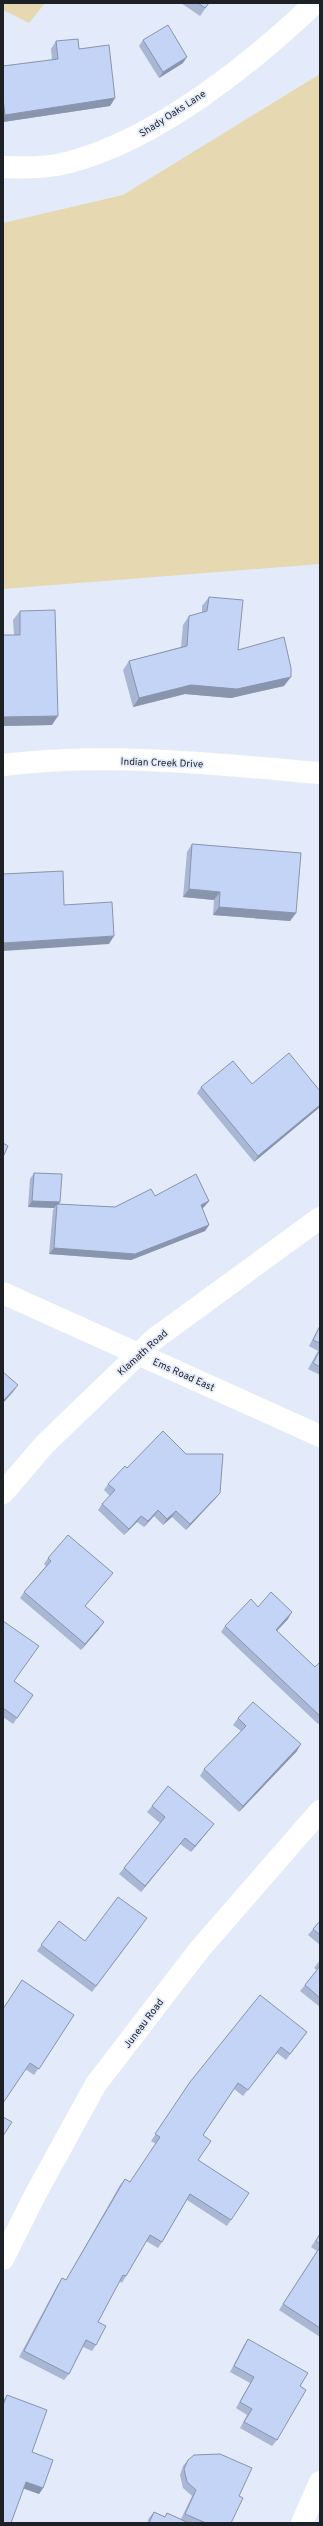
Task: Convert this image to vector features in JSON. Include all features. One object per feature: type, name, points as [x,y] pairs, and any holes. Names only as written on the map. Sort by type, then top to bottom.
[{"type":"street","name":"Shady Oaks Lane","points":[[3,167],[69,163],[144,134],[274,42],[315,3]]},
{"type":"street","name":"Indian Creek Drive","points":[[3,765],[41,760],[176,761],[320,773]]},
{"type":"street","name":"Klamath Road","points":[[3,1493],[44,1445],[153,1340],[320,1218]]},
{"type":"street","name":"Ems Road East","points":[[3,1293],[320,1436]]},
{"type":"street","name":"Juneau Road","points":[[3,2259],[35,2195],[96,2084],[199,1950],[320,1811]]},
{"type":"street","points":[[302,2523],[320,2482]]},
{"type":"shaded area","points":[[3,3],[45,3],[29,23],[3,10]]},
{"type":"shaded area","points":[[320,74],[320,564],[3,589],[3,223],[123,195]]},
{"type":"building","points":[[198,3],[209,3],[205,8]]},
{"type":"building","points":[[168,25],[187,57],[163,72],[143,40]]},
{"type":"building","points":[[78,39],[79,49],[109,45],[115,98],[5,115],[3,99],[3,66],[58,59],[56,41]]},
{"type":"building","points":[[209,597],[243,600],[238,650],[284,637],[291,668],[291,677],[237,689],[191,685],[139,698],[129,661],[187,646],[189,616],[207,611]]},
{"type":"building","points":[[55,610],[58,716],[3,717],[3,635],[20,635],[20,611]]},
{"type":"building","points":[[192,844],[301,853],[296,913],[219,907],[220,892],[189,889]]},
{"type":"building","points":[[63,871],[64,905],[112,902],[114,936],[3,943],[3,874]]},
{"type":"building","points":[[289,1053],[320,1091],[320,1105],[258,1156],[201,1087],[233,1061],[252,1084]]},
{"type":"building","points":[[3,1143],[8,1146],[3,1157]]},
{"type":"building","points":[[34,1173],[62,1174],[60,1202],[32,1201]]},
{"type":"building","points":[[196,1174],[209,1201],[201,1205],[209,1225],[135,1254],[54,1248],[57,1204],[115,1207],[151,1189],[155,1196]]},
{"type":"building","points":[[320,1326],[320,1343],[313,1340]]},
{"type":"building","points":[[320,1350],[320,1367],[313,1363]]},
{"type":"building","points":[[3,1372],[18,1385],[3,1401]]},
{"type":"building","points":[[163,1431],[186,1454],[223,1454],[220,1493],[190,1524],[176,1511],[167,1519],[158,1510],[148,1521],[141,1516],[129,1529],[102,1504],[115,1490],[108,1484],[125,1466],[127,1468]]},
{"type":"building","points":[[68,1535],[113,1573],[85,1606],[104,1622],[85,1644],[24,1592],[51,1561],[48,1558]]},
{"type":"building","points":[[271,1592],[292,1612],[276,1630],[315,1667],[320,1662],[320,1716],[225,1626],[251,1599],[258,1607]]},
{"type":"building","points":[[3,1621],[39,1646],[14,1681],[33,1695],[17,1718],[3,1708]]},
{"type":"building","points":[[253,1702],[301,1744],[243,1806],[204,1769],[246,1726],[238,1718]]},
{"type":"building","points":[[168,1786],[214,1824],[195,1846],[185,1838],[145,1886],[124,1868],[165,1817],[152,1806]]},
{"type":"building","points":[[118,1897],[147,1918],[96,1986],[41,1945],[59,1921],[85,1941]]},
{"type":"building","points":[[320,1921],[320,1935],[313,1929]]},
{"type":"building","points":[[320,1966],[320,1998],[305,1985]]},
{"type":"building","points":[[22,1980],[74,2015],[39,2069],[30,2063],[3,2103],[3,2009]]},
{"type":"building","points":[[260,1995],[307,2032],[290,2054],[281,2047],[248,2090],[238,2083],[203,2135],[211,2141],[198,2160],[249,2193],[231,2220],[190,2194],[162,2242],[150,2235],[126,2276],[123,2275],[98,2322],[106,2326],[96,2345],[86,2340],[69,2374],[24,2351],[62,2278],[66,2280],[125,2179],[130,2182],[160,2137],[155,2134],[190,2082]]},
{"type":"building","points":[[3,2117],[12,2122],[3,2136]]},
{"type":"building","points":[[320,2234],[320,2244],[316,2241]]},
{"type":"building","points":[[320,2247],[320,2328],[283,2304]]},
{"type":"building","points":[[248,2339],[308,2373],[300,2386],[306,2390],[277,2440],[244,2422],[252,2409],[240,2402],[254,2377],[234,2366]]},
{"type":"building","points":[[7,2395],[47,2410],[32,2452],[53,2460],[43,2488],[26,2482],[11,2523],[3,2523],[3,2405]]},
{"type":"building","points":[[220,2454],[252,2468],[239,2496],[243,2498],[231,2523],[206,2523],[185,2514],[196,2490],[187,2482],[184,2469],[188,2460],[194,2455]]},
{"type":"building","points":[[154,2512],[165,2517],[167,2513],[189,2523],[149,2523]]}]
